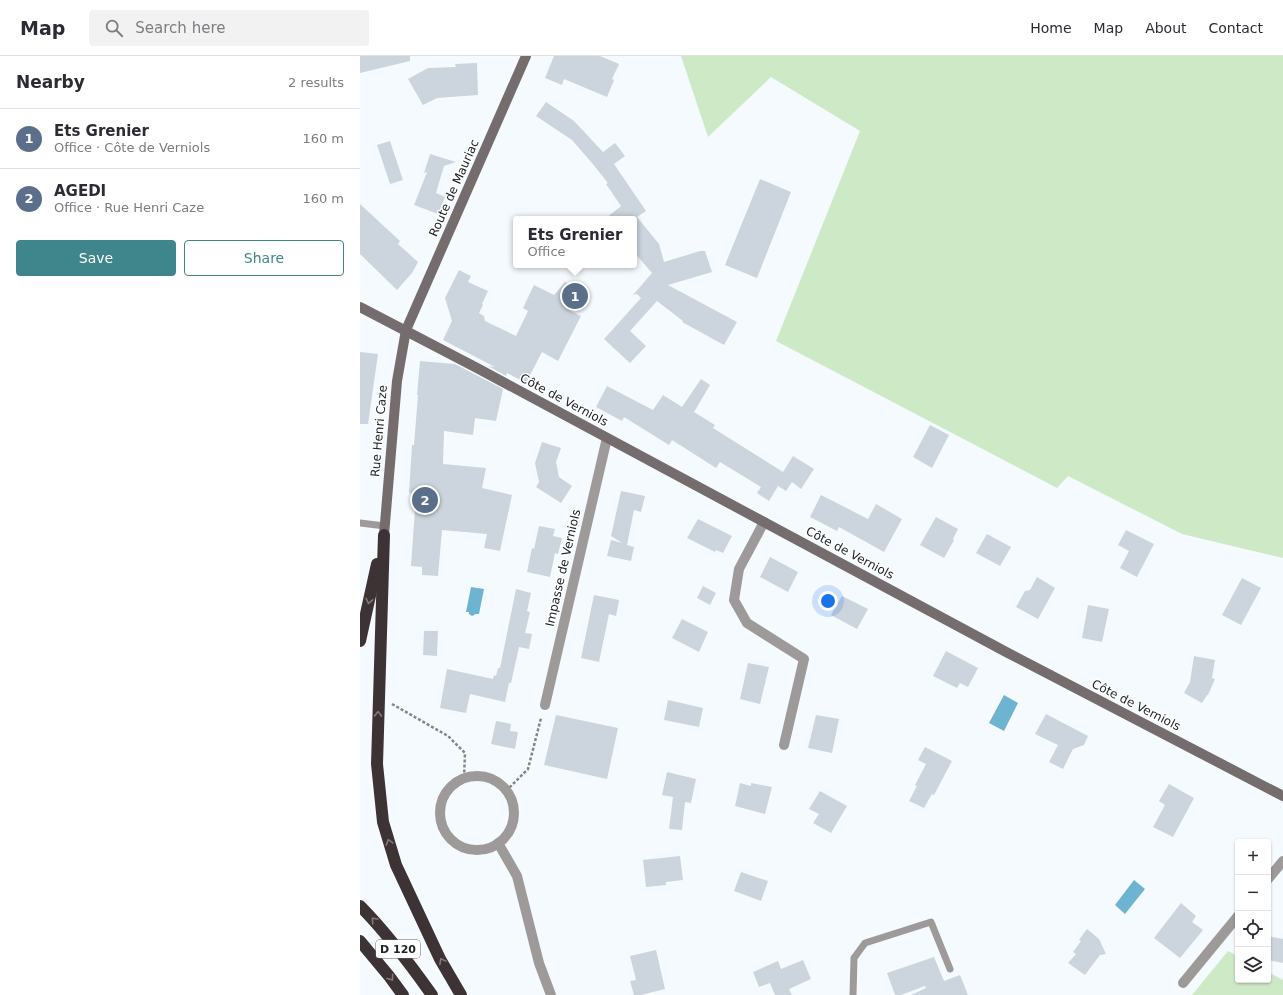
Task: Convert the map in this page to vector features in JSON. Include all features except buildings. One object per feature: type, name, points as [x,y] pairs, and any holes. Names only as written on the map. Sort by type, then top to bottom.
[{"type":"highway","points":[[360,642],[384,531]]},
{"type":"highway","points":[[384,531],[377,764],[383,822],[396,865],[440,959],[461,995]]},
{"type":"highway","name":"D 120","points":[[360,906],[378,924],[413,967],[432,995]]},
{"type":"highway","name":"D 120","points":[[360,941],[403,995]]},
{"type":"street","name":"Route de Mauriac","points":[[406,330],[526,56]]},
{"type":"street","name":"Côte de Verniols","points":[[360,307],[406,330],[1008,653],[1283,796]]},
{"type":"street","name":"Rue Henri Caze","points":[[384,531],[396,381],[406,330]]},
{"type":"street","name":"Impasse de Verniols","points":[[545,705],[607,438]]},
{"type":"street","points":[[764,522],[739,569],[734,600],[747,623],[804,659],[784,745]]},
{"type":"street","points":[[475,776],[498,782],[506,791],[512,801],[514,813],[509,830],[498,843],[487,848],[474,850],[462,847],[452,840],[444,830],[440,818],[440,805],[445,794],[453,784],[464,778],[475,776]]},
{"type":"street","points":[[498,843],[517,876],[539,963],[551,995]]},
{"type":"street","points":[[1271,875],[1283,861]]},
{"type":"street","points":[[1183,983],[1235,920]]},
{"type":"lane","points":[[360,524],[384,531]]},
{"type":"lane","points":[[853,995],[854,958],[865,944],[931,922],[950,969]]},
{"type":"path","points":[[378,697],[448,736],[464,753],[464,778]]},
{"type":"path","points":[[506,791],[528,769],[545,705]]},
{"type":"green space","points":[[681,56],[1283,56],[1283,558],[1182,534],[1068,476],[1057,488],[776,341],[860,131],[771,77],[708,137]]},
{"type":"green space","points":[[1228,951],[1235,954],[1235,983],[1271,983],[1271,974],[1283,980],[1283,995],[1192,995]]},
{"type":"water","points":[[471,587],[484,589],[479,614],[472,616],[469,612],[466,612]]},
{"type":"water","points":[[1004,695],[1018,703],[1004,731],[989,723]]},
{"type":"water","points":[[1134,880],[1145,889],[1125,914],[1115,905]]},
{"type":"place","name":"Ets Grenier","points":[[575,296]]},
{"type":"place","name":"AGEDI","points":[[425,500]]}]
